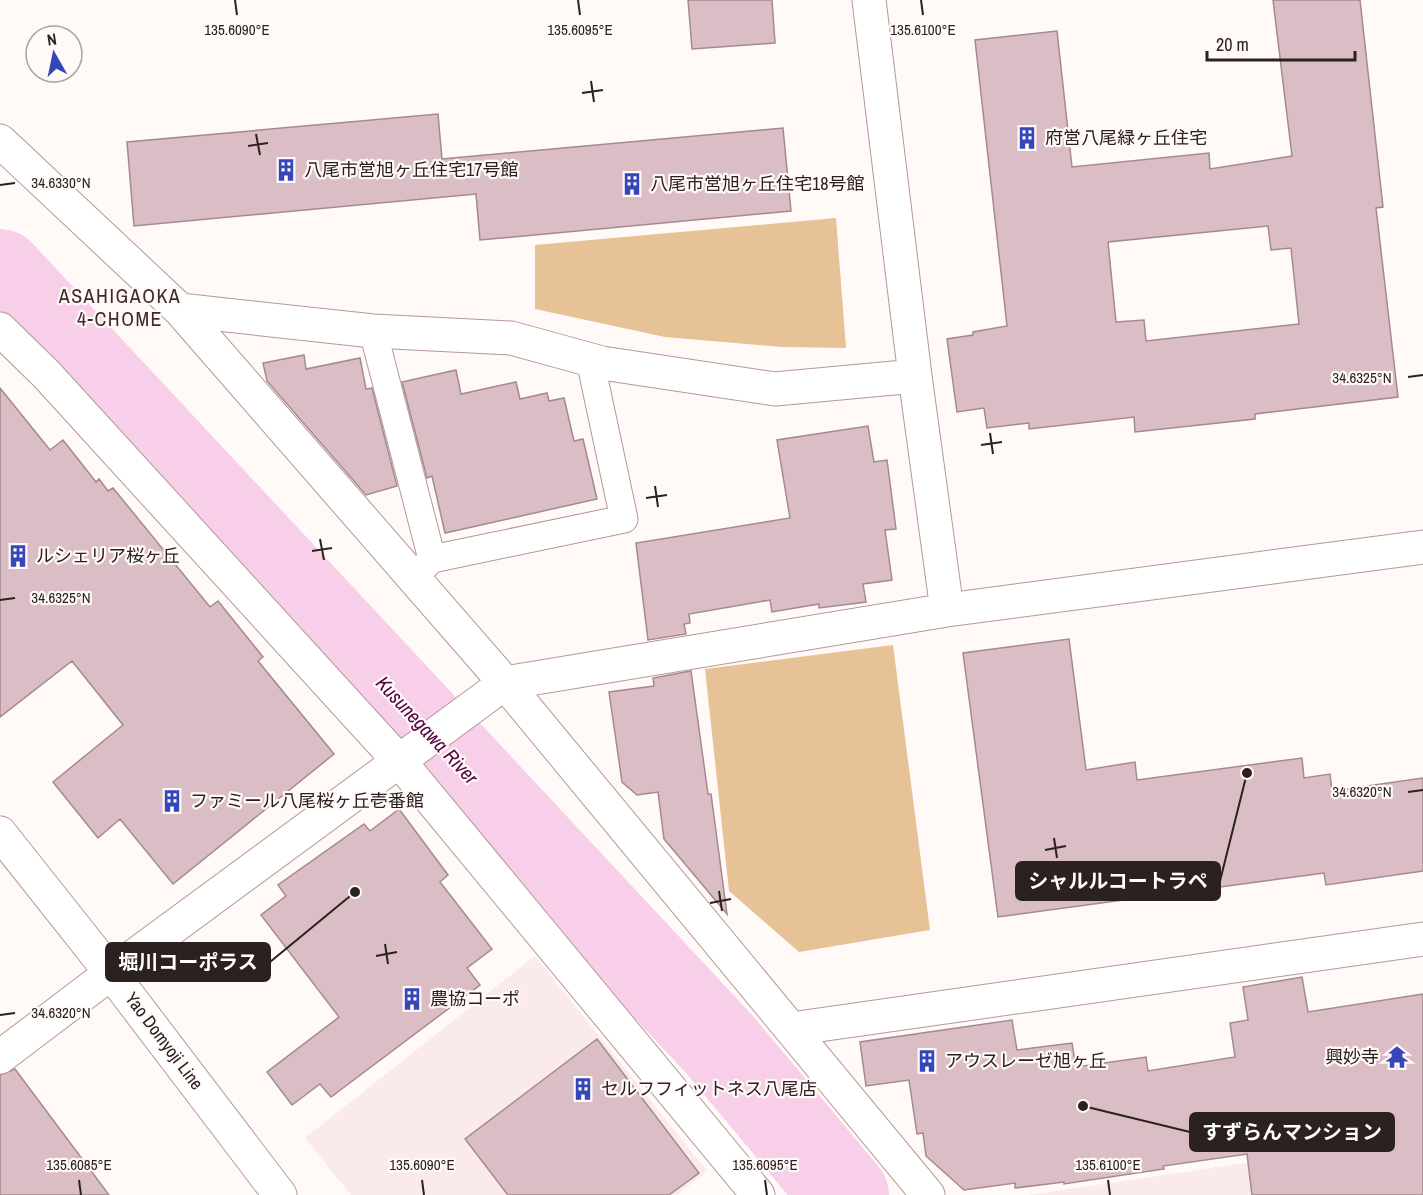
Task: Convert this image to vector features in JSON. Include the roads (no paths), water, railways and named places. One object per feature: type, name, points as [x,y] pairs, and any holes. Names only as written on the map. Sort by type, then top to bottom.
[{"type":"street","points":[[869,0],[915,376],[947,610]]},
{"type":"street","points":[[0,141],[180,310],[422,568],[505,683],[928,1195]]},
{"type":"street","points":[[180,310],[373,330],[511,338],[590,360],[775,389],[915,376]]},
{"type":"street","points":[[0,329],[47,375],[400,762],[758,1195]]},
{"type":"street","points":[[0,1057],[505,683],[947,610],[1423,547]]},
{"type":"street","name":"Yao Domyoji Line","points":[[0,833],[111,973],[280,1195]]},
{"type":"street","points":[[791,1029],[1423,939]]},
{"type":"lane","points":[[373,330],[422,568],[624,519],[590,360]]},
{"type":"waterway","name":"Kusunegawa River","points":[[0,273],[720,1045],[845,1195]]},
{"type":"place","name":"府営八尾緑ヶ丘住宅","points":[[1027,138]]},
{"type":"place","name":"八尾市営旭ヶ丘住宅17号館","points":[[286,170]]},
{"type":"place","name":"八尾市営旭ヶ丘住宅18号館","points":[[632,184]]},
{"type":"place","name":"ルシェリア桜ヶ丘","points":[[18,556]]},
{"type":"place","name":"シャルルコートラペ","points":[[1247,773]]},
{"type":"place","name":"ファミール八尾桜ヶ丘壱番館","points":[[172,801]]},
{"type":"place","name":"堀川コーポラス","points":[[355,892]]},
{"type":"place","name":"農協コーポ","points":[[412,999]]},
{"type":"place","name":"興妙寺","points":[[1397,1057]]},
{"type":"place","name":"アウスレーゼ旭ヶ丘","points":[[927,1061]]},
{"type":"place","name":"セルフフィットネス八尾店","points":[[583,1089]]},
{"type":"place","name":"すずらんマンション","points":[[1083,1106]]},
{"type":"district","name":"ASAHIGAOKA 4-CHOME","points":[[120,308]]}]
